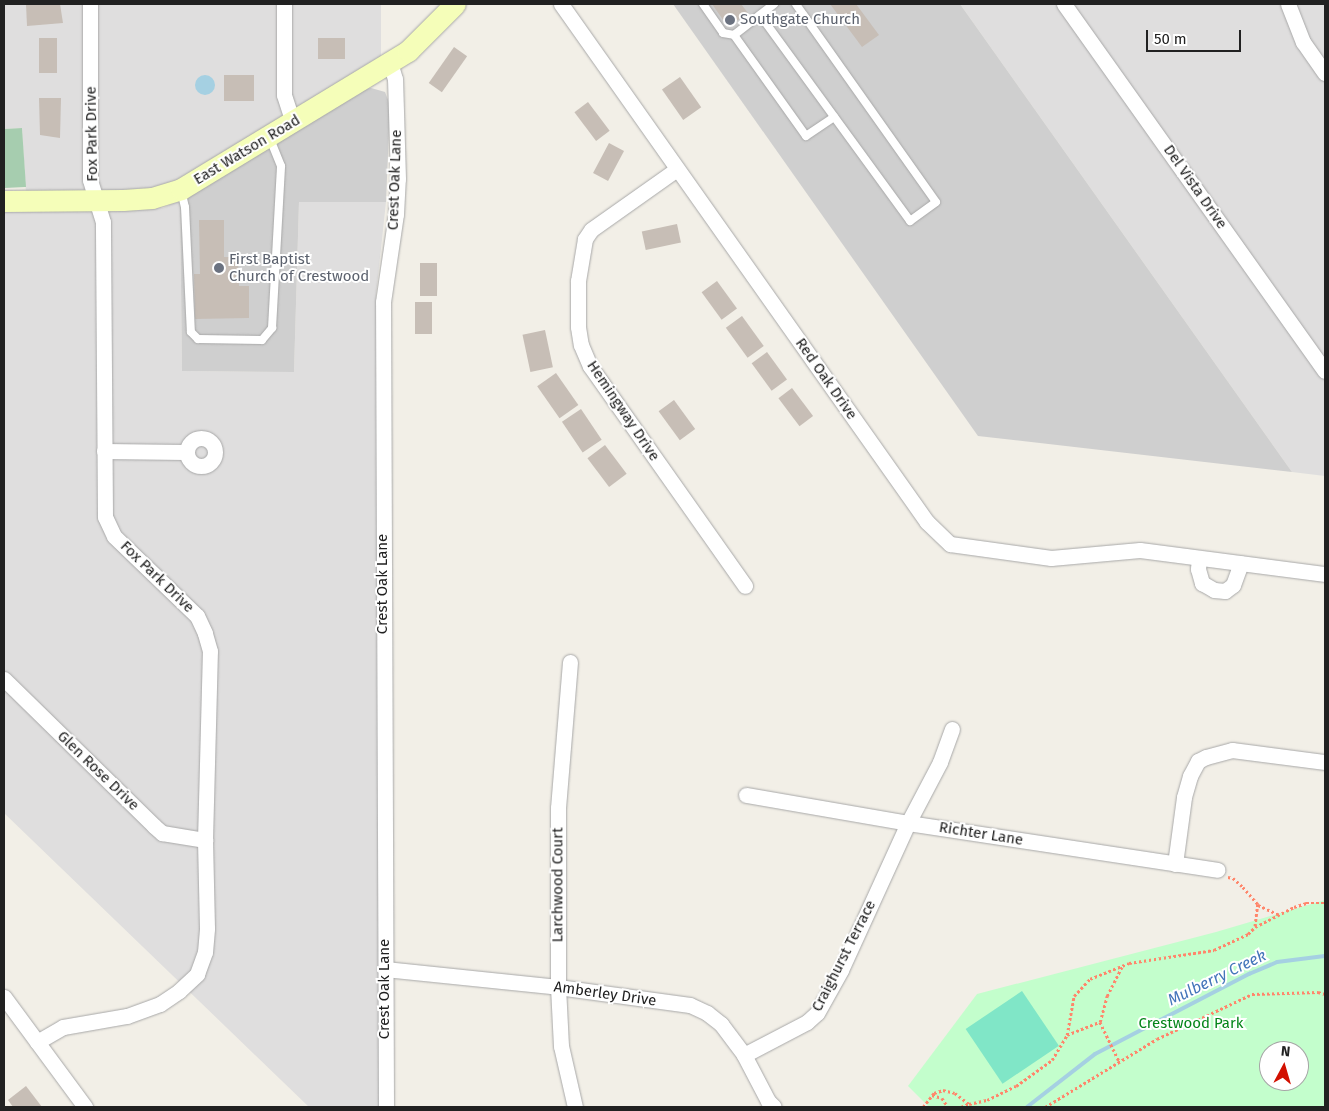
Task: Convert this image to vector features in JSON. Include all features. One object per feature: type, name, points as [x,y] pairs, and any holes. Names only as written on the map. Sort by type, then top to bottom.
[{"type":"street","name":"Fox Park Drive","points":[[37,1042],[63,1027],[127,1016],[160,1004],[180,991],[197,974],[205,952],[207,928],[205,840],[210,651],[205,633],[197,616],[114,536],[108,527],[105,517],[103,222],[90,180],[90,4]]},
{"type":"street","points":[[284,4],[284,95],[293,122]]},
{"type":"street","name":"East Watson Road","points":[[4,201],[96,201],[152,198],[181,189],[408,51],[455,4]]},
{"type":"street","name":"Red Oak Drive","points":[[561,4],[927,522],[950,544],[1051,558],[1140,550],[1325,574]]},
{"type":"street","name":"Del Vista Drive","points":[[1064,4],[1325,371]]},
{"type":"street","points":[[1288,4],[1303,42],[1325,73]]},
{"type":"street","name":"Crest Oak Lane","points":[[386,1107],[383,302],[396,214],[398,179],[395,78],[390,63]]},
{"type":"street","name":"Hemingway Drive","points":[[678,169],[590,230],[585,239],[578,282],[578,327],[581,345],[590,366],[745,586]]},
{"type":"street","points":[[104,451],[186,452]]},
{"type":"street","points":[[1199,558],[1198,569],[1202,583],[1214,590],[1225,591],[1233,584],[1241,563]]},
{"type":"street","name":"Larchwood Court","points":[[570,662],[558,808],[558,987],[561,1046],[575,1107]]},
{"type":"street","name":"Glen Rose Drive","points":[[4,679],[162,833],[205,840]]},
{"type":"street","name":"Craighurst Terrace","points":[[744,1055],[806,1022],[817,1014],[841,970],[908,823],[940,762],[952,729]]},
{"type":"street","points":[[1175,864],[1184,797],[1190,776],[1198,761],[1206,756],[1232,750],[1325,762]]},
{"type":"street","name":"Richter Lane","points":[[746,795],[908,823],[1217,870]]},
{"type":"street","name":"Amberley Drive","points":[[385,969],[558,987],[690,1006],[707,1013],[721,1024],[744,1055],[768,1101],[774,1107]]},
{"type":"street","points":[[4,996],[85,1107]]},
{"type":"lane","points":[[703,4],[723,33],[734,35],[806,136],[834,117]]},
{"type":"lane","points":[[734,35],[774,4]]},
{"type":"lane","points":[[760,14],[910,221],[936,202],[796,4]]},
{"type":"lane","points":[[181,189],[185,207],[191,332],[198,339],[262,340],[272,328],[281,166],[269,137]]},
{"type":"path","points":[[1217,870],[1218,875],[1233,878],[1258,904],[1280,915]]},
{"type":"path","points":[[961,1107],[988,1100],[1016,1086],[1052,1060],[1067,1035],[1074,996],[1090,979],[1123,965],[1214,950],[1248,934],[1255,927],[1306,903],[1325,903]]},
{"type":"path","points":[[1255,927],[1258,904]]},
{"type":"path","points":[[1119,1061],[1100,1022],[1107,996],[1123,965]]},
{"type":"path","points":[[1046,1107],[1156,1039],[1252,994],[1318,992],[1325,994]]},
{"type":"path","points":[[1067,1035],[1100,1022]]},
{"type":"path","points":[[922,1107],[932,1095],[943,1090],[949,1091],[969,1104]]},
{"type":"path","points":[[932,1095],[942,1098],[948,1107]]},
{"type":"shaded area","points":[[4,4],[381,4],[381,59],[159,191],[26,194],[22,128],[4,129]]},
{"type":"shaded area","points":[[673,4],[960,4],[1292,472],[978,436]]},
{"type":"shaded area","points":[[960,4],[1325,4],[1325,476],[1292,472]]},
{"type":"shaded area","points":[[371,88],[385,92],[390,105],[386,202],[299,202],[294,372],[182,371],[180,200],[225,175],[357,90]]},
{"type":"shaded area","points":[[180,200],[182,371],[294,372],[299,202],[386,202],[376,295],[380,1107],[309,1107],[4,813],[4,210],[163,208]]},
{"type":"green space","points":[[22,128],[26,187],[4,188],[4,129]]},
{"type":"green space","name":"Crestwood Park","points":[[1325,900],[1325,1107],[929,1107],[908,1086],[977,994],[1216,932]]},
{"type":"green space","points":[[1022,991],[1059,1046],[1003,1084],[966,1029]]},
{"type":"water","points":[[201,75],[209,75],[215,81],[215,89],[209,95],[201,95],[195,89],[195,81]]},
{"type":"building","points":[[26,4],[60,4],[63,23],[27,26]]},
{"type":"building","name":"Southgate Church","points":[[712,4],[741,4],[748,13],[728,27]]},
{"type":"building","points":[[830,4],[856,4],[879,35],[862,47]]},
{"type":"building","points":[[39,38],[57,38],[57,73],[39,73]]},
{"type":"building","points":[[318,38],[345,38],[345,59],[318,59]]},
{"type":"building","points":[[454,47],[467,56],[442,92],[429,83]]},
{"type":"building","points":[[224,75],[254,75],[254,101],[224,101]]},
{"type":"building","points":[[680,77],[701,107],[683,120],[662,90]]},
{"type":"building","points":[[39,98],[61,98],[60,138],[40,135]]},
{"type":"building","points":[[588,102],[610,131],[596,141],[574,112]]},
{"type":"building","points":[[609,143],[624,151],[608,181],[593,173]]},
{"type":"building","name":"First Baptist Church of Crestwood","points":[[199,220],[224,220],[224,257],[229,257],[228,262],[238,262],[239,286],[249,286],[249,318],[195,319],[194,274],[200,274]]},
{"type":"building","points":[[677,224],[681,243],[646,250],[642,231]]},
{"type":"building","points":[[420,263],[437,263],[437,296],[420,296]]},
{"type":"building","points":[[717,281],[737,309],[722,320],[702,292]]},
{"type":"building","points":[[415,302],[432,302],[432,334],[415,334]]},
{"type":"building","points":[[742,316],[764,346],[748,358],[726,328]]},
{"type":"building","points":[[545,330],[553,367],[530,372],[523,335]]},
{"type":"building","points":[[767,352],[787,380],[772,391],[752,363]]},
{"type":"building","points":[[556,373],[578,405],[560,418],[537,386]]},
{"type":"building","points":[[792,388],[813,416],[799,426],[778,398]]},
{"type":"building","points":[[674,400],[695,429],[680,440],[659,411]]},
{"type":"building","points":[[581,409],[602,440],[583,453],[562,422]]},
{"type":"building","points":[[605,445],[627,474],[609,487],[587,458]]},
{"type":"building","points":[[26,1086],[42,1107],[13,1107],[8,1100]]},
{"type":"waterway","name":"Mulberry Creek","points":[[1027,1107],[1095,1054],[1249,974],[1277,962],[1325,956]]},
{"type":"place","name":"Southgate Church","points":[[730,20]]},
{"type":"place","name":"First Baptist Church of Crestwood","points":[[219,268]]}]
